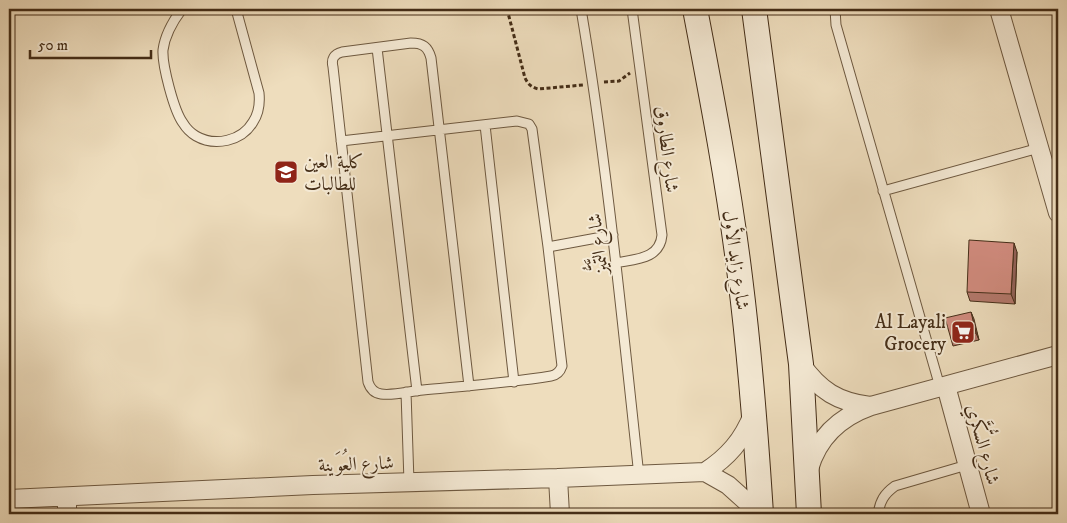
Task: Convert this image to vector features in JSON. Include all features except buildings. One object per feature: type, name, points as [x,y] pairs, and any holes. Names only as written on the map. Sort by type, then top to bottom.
[{"type":"main road","name":"شارع زايد الأول","points":[[695,9],[731,214],[748,345],[762,514]]},
{"type":"main road","points":[[754,9],[802,364],[809,514]]},
{"type":"street","points":[[999,9],[1058,213]]},
{"type":"street","points":[[807,476],[811,460],[828,432],[855,412],[1058,355]]},
{"type":"street","points":[[802,364],[811,378],[831,394],[854,404],[871,406]]},
{"type":"street","name":"شارع السُّكَّري","points":[[943,387],[981,514]]},
{"type":"street","points":[[754,412],[740,441],[730,453],[705,472],[728,485],[748,503],[756,514]]},
{"type":"street","name":"شارع العُوَينة","points":[[9,499],[67,506],[313,485],[639,476],[705,472]]},
{"type":"street","points":[[558,478],[560,514]]},
{"type":"lane","points":[[182,9],[174,20],[165,40],[163,50],[165,72],[182,122],[198,137],[218,142],[233,138],[246,130],[253,122],[260,103],[259,92],[236,9]]},
{"type":"lane","name":"شارع التَّمَيُّز","points":[[581,9],[613,235],[639,476]]},
{"type":"lane","name":"شارع الطاروق","points":[[616,263],[646,257],[656,251],[662,241],[632,9]]},
{"type":"lane","points":[[835,9],[836,25],[883,192],[943,387]]},
{"type":"lane","points":[[341,141],[387,136],[439,130],[485,125],[517,120],[529,124],[532,129],[562,366],[560,371],[556,375],[514,382],[406,392],[379,394],[374,392],[368,382],[332,62],[337,53],[418,43],[425,45],[430,51],[439,130],[469,386]]},
{"type":"lane","points":[[377,48],[417,391]]},
{"type":"lane","points":[[485,125],[514,382]]},
{"type":"lane","points":[[883,192],[1039,148]]},
{"type":"lane","points":[[548,247],[613,235]]},
{"type":"lane","points":[[406,392],[410,482]]},
{"type":"lane","points":[[878,514],[881,500],[895,486],[967,466]]},
{"type":"path","points":[[507,9],[524,78],[532,87],[544,89],[619,81],[640,65]]},
{"type":"place","name":"كلية العين للطالبات","points":[[286,172]]},
{"type":"place","name":"Al Layali Grocery","points":[[963,332]]}]
